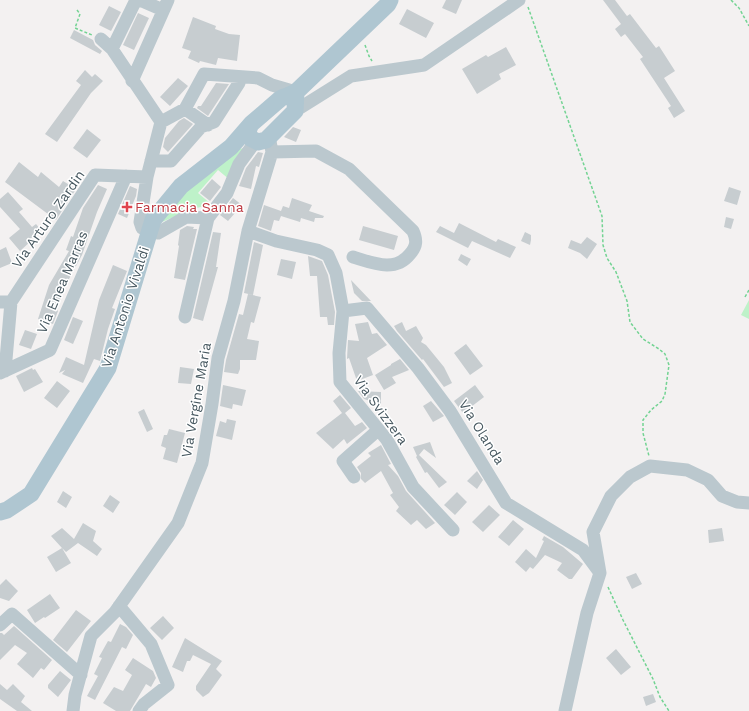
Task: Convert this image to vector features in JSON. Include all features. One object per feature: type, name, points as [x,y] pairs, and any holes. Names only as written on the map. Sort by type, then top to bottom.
[{"type":"main road","points":[[260,139],[286,98],[361,30],[388,4],[390,0]]},
{"type":"main road","name":"Via Antonio Vivaldi","points":[[0,512],[7,510],[31,494],[108,368],[152,220],[181,186],[231,147],[260,139]]},
{"type":"street","points":[[112,49],[136,0]]},
{"type":"street","points":[[132,80],[166,5],[140,0]]},
{"type":"street","points":[[208,218],[186,217],[158,233],[149,232],[142,228],[140,222],[147,177],[161,122],[185,109],[204,74],[258,78],[286,98],[351,76],[424,65],[524,4]]},
{"type":"street","points":[[101,39],[112,49],[161,122]]},
{"type":"street","points":[[151,161],[170,161],[201,128],[214,122],[239,83],[239,77]]},
{"type":"street","points":[[185,109],[208,125]]},
{"type":"street","points":[[185,318],[208,218],[227,192],[239,164],[260,139],[316,151],[349,169],[413,231],[416,240],[415,248],[398,264],[389,265],[353,257]]},
{"type":"street","name":"Via Vergine Maria","points":[[73,711],[91,636],[119,606],[178,523],[202,463],[218,358],[234,301],[248,231],[260,139]]},
{"type":"street","name":"Via Arturo Zardin","points":[[2,372],[6,302],[96,175],[147,177]]},
{"type":"street","name":"Via Enea Marras","points":[[2,372],[50,350],[126,176]]},
{"type":"street","name":"Via Svizzera","points":[[248,231],[276,241],[317,250],[328,255],[336,273],[343,311],[339,353],[340,382],[387,440],[413,487],[453,530]]},
{"type":"street","name":"Via Olanda","points":[[343,311],[368,308],[418,368],[450,411],[506,503],[583,550],[600,573]]},
{"type":"street","points":[[354,477],[343,461],[378,430]]},
{"type":"street","points":[[565,711],[587,613],[600,573],[594,532],[611,496],[630,477],[650,466],[687,470],[708,480],[722,496],[737,502],[749,503]]},
{"type":"street","points":[[119,606],[150,644],[168,685],[144,704],[139,711]]},
{"type":"street","points":[[0,626],[12,614],[81,675]]},
{"type":"path","points":[[731,0],[739,8],[749,26]]},
{"type":"path","points":[[524,4],[602,216],[603,245],[607,258],[616,272],[627,301],[630,322],[643,339],[665,354],[669,365],[665,394],[662,400],[643,420],[643,433],[649,453],[650,466]]},
{"type":"path","points":[[78,10],[80,14],[75,28],[101,39]]},
{"type":"path","points":[[361,30],[369,56],[374,64],[384,71]]},
{"type":"path","points":[[745,297],[749,290]]},
{"type":"path","points":[[600,573],[608,586],[623,620],[653,679],[660,697],[670,711]]},
{"type":"green space","points":[[248,147],[230,180],[218,170],[198,193],[211,204],[190,210],[162,222],[183,187],[227,152]]},
{"type":"green space","points":[[749,300],[749,319],[741,315]]},
{"type":"building","points":[[446,0],[462,0],[456,14],[442,8]]},
{"type":"building","points":[[603,0],[615,0],[627,16],[630,14],[656,48],[659,46],[675,71],[664,78],[685,111],[674,118],[668,108],[671,106],[640,59],[643,57],[625,34],[621,37],[615,29],[621,24]]},
{"type":"building","points":[[109,6],[121,12],[111,31],[99,25]]},
{"type":"building","points":[[407,9],[434,23],[426,38],[399,24]]},
{"type":"building","points":[[138,13],[149,18],[134,50],[123,45]]},
{"type":"building","points":[[193,17],[216,26],[215,29],[229,34],[240,35],[237,61],[218,58],[216,65],[200,61],[199,63],[188,58],[191,51],[182,48]]},
{"type":"building","points":[[74,30],[93,40],[95,45],[102,51],[100,54],[70,38]]},
{"type":"building","points":[[506,47],[516,65],[499,74],[501,79],[477,94],[462,69],[486,55],[488,57]]},
{"type":"building","points":[[85,70],[92,77],[95,74],[103,81],[91,93],[57,142],[45,134],[81,85],[76,81]]},
{"type":"building","points":[[178,78],[188,86],[170,106],[160,97]]},
{"type":"building","points":[[216,83],[229,84],[208,116],[197,108],[198,106],[201,106]]},
{"type":"building","points":[[184,118],[193,124],[168,152],[163,147],[165,138],[179,121]]},
{"type":"building","points":[[293,127],[301,130],[296,142],[284,137]]},
{"type":"building","points":[[87,129],[101,140],[87,158],[73,148]]},
{"type":"building","points":[[258,152],[263,153],[259,167],[256,166],[251,189],[239,186],[246,168]]},
{"type":"building","points":[[19,162],[38,177],[41,172],[59,187],[63,181],[76,189],[56,220],[5,182]]},
{"type":"building","points":[[212,179],[221,187],[210,201],[200,193]]},
{"type":"building","points":[[98,185],[107,189],[97,212],[82,255],[63,290],[53,324],[38,319],[49,285],[69,251],[66,250],[71,236],[73,237],[83,208]]},
{"type":"building","points":[[130,186],[137,189],[136,196],[127,218],[118,214]]},
{"type":"building","points":[[729,187],[741,191],[737,205],[724,201]]},
{"type":"building","points":[[8,192],[23,209],[19,212],[32,227],[36,224],[41,230],[30,239],[31,241],[20,251],[9,238],[20,229],[0,207],[0,199]]},
{"type":"building","points":[[233,198],[242,205],[228,221],[220,215]]},
{"type":"building","points":[[292,198],[312,205],[309,211],[324,216],[323,218],[315,218],[314,222],[301,218],[300,222],[281,216],[279,221],[274,220],[271,231],[258,226],[264,205],[281,211],[283,206],[289,208]]},
{"type":"building","points":[[726,217],[734,219],[731,229],[724,227]]},
{"type":"building","points":[[459,223],[496,242],[498,239],[516,247],[510,258],[472,241],[468,248],[436,232],[440,226],[454,233]]},
{"type":"building","points":[[187,226],[197,229],[185,280],[174,278],[180,230]]},
{"type":"building","points":[[363,226],[398,236],[394,250],[359,240]]},
{"type":"building","points":[[213,232],[221,233],[216,267],[218,267],[203,321],[193,318]]},
{"type":"building","points":[[525,232],[531,235],[530,245],[521,241]]},
{"type":"building","points":[[587,237],[597,244],[587,259],[580,253],[568,248],[571,240],[581,244]]},
{"type":"building","points":[[254,242],[263,245],[253,295],[244,293]]},
{"type":"building","points":[[6,247],[12,263],[0,268],[0,250]]},
{"type":"building","points":[[461,254],[471,259],[467,266],[458,260]]},
{"type":"building","points":[[308,256],[322,261],[328,275],[335,312],[334,325],[328,325],[327,317],[320,317],[317,276],[310,276]]},
{"type":"building","points":[[281,259],[296,262],[292,279],[277,275]]},
{"type":"building","points":[[113,265],[127,271],[112,308],[115,309],[100,361],[94,359],[83,383],[62,374],[65,370],[59,373],[66,357],[84,365],[99,300]]},
{"type":"building","points":[[351,280],[371,301],[362,301],[354,293]]},
{"type":"building","points":[[248,294],[261,297],[254,323],[251,322],[247,339],[259,341],[256,360],[240,360],[240,369],[238,374],[224,372],[239,314],[243,315]]},
{"type":"building","points":[[73,317],[83,321],[73,344],[64,340]]},
{"type":"building","points":[[368,322],[372,334],[377,333],[387,345],[367,358],[373,375],[357,381],[349,358],[347,359],[348,340],[359,341],[355,324]]},
{"type":"building","points":[[402,322],[406,331],[416,326],[423,338],[421,342],[426,345],[444,367],[452,383],[444,387],[423,359],[422,360],[397,331],[394,326]]},
{"type":"building","points":[[25,330],[37,334],[31,349],[19,345]]},
{"type":"building","points":[[466,344],[483,366],[470,375],[454,353]]},
{"type":"building","points":[[400,359],[409,370],[392,377],[396,383],[384,390],[375,375]]},
{"type":"building","points":[[180,367],[194,369],[191,384],[178,383]]},
{"type":"building","points":[[32,368],[33,370],[35,369],[43,382],[24,392],[16,376]]},
{"type":"building","points":[[57,381],[70,391],[57,408],[44,398]]},
{"type":"building","points":[[223,385],[246,390],[242,406],[233,404],[232,409],[220,406]]},
{"type":"building","points":[[475,385],[484,397],[463,413],[454,401]]},
{"type":"building","points":[[358,391],[381,392],[381,405],[370,404],[370,401],[364,399]]},
{"type":"building","points":[[340,395],[351,408],[345,413],[355,426],[362,422],[367,428],[347,444],[344,439],[333,449],[316,433],[342,413],[333,401]]},
{"type":"building","points":[[431,401],[444,416],[433,422],[423,406]]},
{"type":"building","points":[[144,409],[153,429],[147,432],[138,412]]},
{"type":"building","points":[[227,419],[236,421],[232,440],[216,436],[220,421],[226,423]]},
{"type":"building","points":[[169,429],[185,433],[177,463],[163,459],[166,448],[161,446],[164,435],[167,435]]},
{"type":"building","points":[[430,442],[436,458],[424,449],[419,455],[447,482],[439,488],[427,472],[425,473],[416,457],[417,456],[413,447]]},
{"type":"building","points":[[381,445],[391,464],[388,465],[398,476],[406,491],[435,523],[426,529],[417,520],[411,525],[396,511],[399,507],[390,495],[393,493],[381,471],[365,483],[361,479],[361,473],[357,467],[371,456],[368,453]]},
{"type":"building","points":[[477,471],[483,480],[477,489],[467,481]]},
{"type":"building","points":[[63,491],[72,497],[66,508],[57,502]]},
{"type":"building","points":[[457,492],[467,502],[455,515],[444,505]]},
{"type":"building","points":[[110,495],[120,502],[113,513],[103,506]]},
{"type":"building","points":[[489,505],[500,515],[483,532],[472,522]]},
{"type":"building","points":[[513,520],[524,529],[509,546],[498,537]]},
{"type":"building","points":[[83,523],[96,531],[93,541],[102,549],[97,556],[78,543],[66,552],[51,536],[62,528],[74,539]]},
{"type":"building","points":[[722,528],[724,541],[709,543],[708,530]]},
{"type":"building","points":[[544,536],[563,547],[583,564],[572,579],[569,579],[557,570],[562,563],[545,555],[533,569],[530,567],[526,572],[515,562],[526,549],[536,558],[544,541],[542,540]]},
{"type":"building","points":[[62,548],[71,563],[56,572],[47,557]]},
{"type":"building","points":[[636,573],[642,584],[632,589],[626,577]]},
{"type":"building","points":[[6,579],[18,591],[9,601],[0,598],[0,585]]},
{"type":"building","points":[[50,594],[60,608],[35,623],[27,610]]},
{"type":"building","points":[[76,610],[91,621],[67,652],[53,640]]},
{"type":"building","points":[[163,616],[174,628],[162,640],[150,628]]},
{"type":"building","points":[[120,624],[126,627],[133,635],[126,649],[122,647],[95,700],[87,696],[98,676],[94,674],[102,658],[99,657],[108,641],[111,642]]},
{"type":"building","points":[[14,626],[52,660],[44,670],[41,668],[33,678],[17,664],[27,653],[15,645],[0,660],[0,633],[4,635]]},
{"type":"building","points":[[185,638],[222,661],[216,669],[222,675],[209,693],[203,697],[196,690],[196,686],[211,664],[193,655],[190,661],[187,661],[183,672],[172,667]]},
{"type":"building","points":[[616,649],[631,667],[621,675],[606,658]]},
{"type":"building","points":[[133,658],[153,671],[156,678],[151,687],[146,684],[130,711],[116,711],[103,703],[114,687],[123,691],[132,675],[125,670]]},
{"type":"building","points":[[60,671],[71,680],[58,697],[48,688],[48,685]]},
{"type":"building","points":[[0,684],[7,690],[13,684],[25,696],[21,702],[32,711],[17,711],[0,699]]},
{"type":"building","points":[[653,694],[656,702],[646,706],[643,697]]},
{"type":"place","name":"Farmacia Sanna","points":[[127,207]]}]
